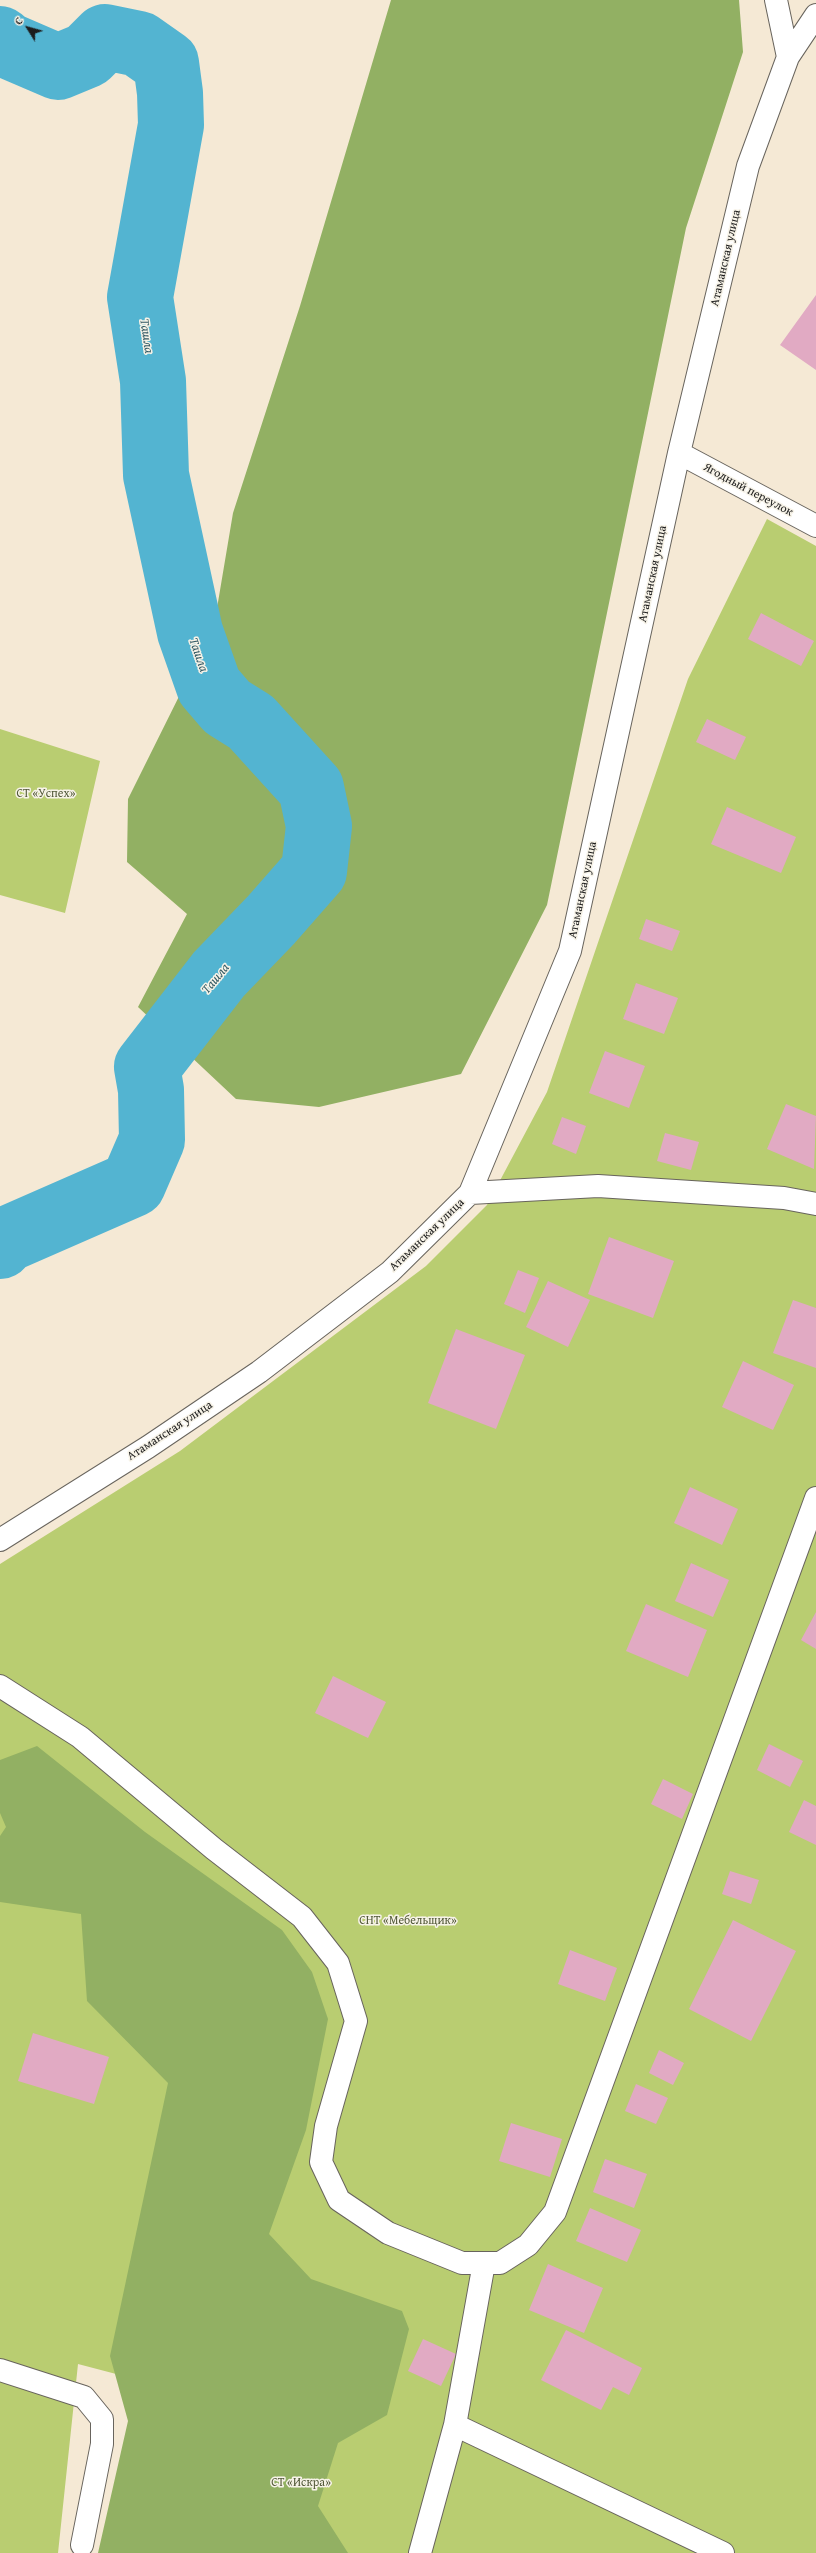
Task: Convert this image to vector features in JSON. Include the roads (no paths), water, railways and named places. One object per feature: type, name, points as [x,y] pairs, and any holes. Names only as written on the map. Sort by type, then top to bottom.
[{"type":"street","points":[[776,0],[788,57]]},
{"type":"street","name":"Атаманская улица","points":[[0,1540],[148,1447],[258,1372],[390,1272],[470,1193],[570,950],[679,453],[748,166],[788,57],[816,14]]},
{"type":"street","name":"Ягодный переулок","points":[[679,453],[816,526]]},
{"type":"street","points":[[470,1193],[598,1186],[784,1198],[816,1204]]},
{"type":"street","points":[[0,1686],[80,1737],[214,1849],[302,1917],[338,1963],[356,2021],[326,2126],[321,2162],[339,2200],[388,2233],[462,2263],[500,2263],[528,2245],[554,2212],[816,1498]]},
{"type":"street","points":[[420,2553],[455,2425],[484,2263]]},
{"type":"street","points":[[0,2370],[84,2397],[102,2419],[102,2444],[82,2545]]},
{"type":"street","points":[[455,2425],[723,2553]]},
{"type":"waterway","name":"Ташла","points":[[0,39],[7,45],[58,67],[87,55],[105,37],[139,44],[166,63],[170,93],[171,125],[140,297],[153,381],[156,475],[190,632],[209,686],[227,707],[251,722],[311,788],[319,826],[314,871],[271,920],[219,974],[147,1067],[151,1090],[152,1140],[133,1184],[5,1240],[0,1246]]},
{"type":"park label","name":"СТ «Успех»","points":[[46,794]]},
{"type":"park label","name":"СНТ «Мебельщик»","points":[[408,1921]]},
{"type":"park label","name":"СТ «Искра»","points":[[301,2483]]}]
